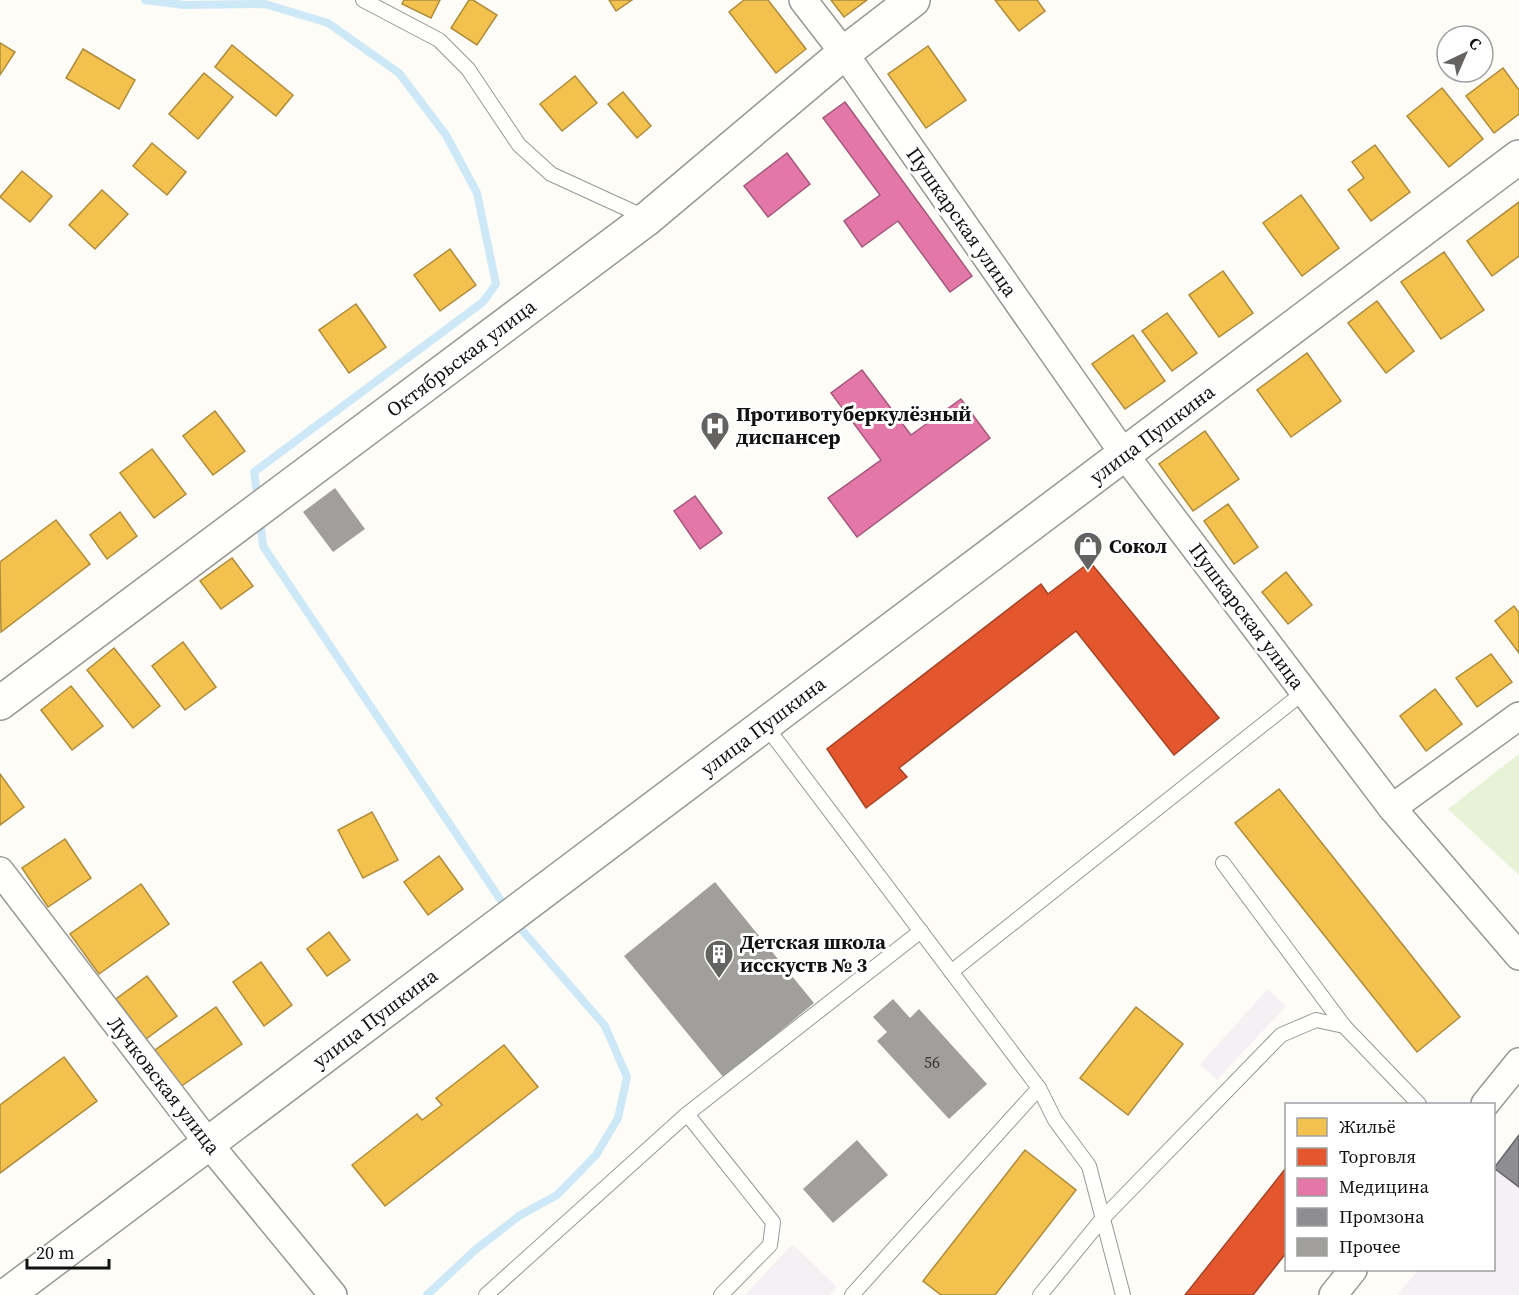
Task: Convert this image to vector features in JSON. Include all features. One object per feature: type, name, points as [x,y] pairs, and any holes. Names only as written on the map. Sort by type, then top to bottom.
[{"type":"street","name":"Пушкарская улица","points":[[803,0],[844,53],[1124,454],[1392,808],[1519,956]]},
{"type":"street","name":"Октябрьская улица","points":[[0,703],[648,218],[844,53],[913,0]]},
{"type":"street","name":"улица Пушкина","points":[[7,1295],[1519,157]]},
{"type":"street","points":[[1392,808],[1519,716]]},
{"type":"street","name":"Лучковская улица","points":[[0,871],[208,1143],[333,1295]]},
{"type":"street","points":[[1486,1103],[1519,1062]]},
{"type":"street","points":[[1333,1295],[1351,1271]]},
{"type":"lane","points":[[363,0],[439,40],[468,69],[519,145],[551,174],[648,218]]},
{"type":"lane","points":[[951,972],[1304,692]]},
{"type":"lane","points":[[765,725],[1039,1089],[1055,1120],[1089,1166],[1123,1295]]},
{"type":"lane","points":[[1223,863],[1344,1026],[1418,1103]]},
{"type":"lane","points":[[486,1295],[687,1114],[921,931]]},
{"type":"lane","points":[[1040,1295],[1103,1218],[1281,1035],[1316,1020],[1344,1026]]},
{"type":"lane","points":[[852,1295],[1039,1089]]},
{"type":"lane","points":[[687,1114],[773,1222],[770,1245],[721,1295]]},
{"type":"shaded area","points":[[1268,989],[1286,1006],[1217,1080],[1200,1064]]},
{"type":"shaded area","points":[[1519,1135],[1519,1295],[1398,1295],[1417,1271],[1495,1271],[1495,1167]]},
{"type":"shaded area","points":[[792,1244],[837,1287],[830,1295],[745,1295]]},
{"type":"green space","points":[[1519,754],[1519,875],[1448,809]]},
{"type":"building: Жильё","points":[[404,0],[440,0],[431,18],[402,4]]},
{"type":"building: Жильё","points":[[469,0],[473,0],[497,15],[477,45],[451,28]]},
{"type":"building: Жильё","points":[[609,0],[632,0],[616,11]]},
{"type":"building: Жильё","points":[[744,0],[768,0],[806,49],[776,73],[729,12]]},
{"type":"building: Жильё","points":[[831,0],[867,0],[844,17]]},
{"type":"building: Жильё","points":[[995,0],[1037,0],[1045,11],[1019,31]]},
{"type":"building: Жильё","points":[[0,43],[15,52],[0,75]]},
{"type":"building: Жильё","points":[[232,45],[293,95],[276,116],[215,67]]},
{"type":"building: Жильё","points":[[928,46],[966,100],[926,128],[888,74]]},
{"type":"building: Жильё","points":[[83,49],[135,80],[119,109],[66,78]]},
{"type":"building: Жильё","points":[[1503,68],[1519,90],[1519,114],[1494,133],[1466,96],[1482,84],[1495,84],[1495,74]]},
{"type":"building: Жильё","points":[[204,73],[233,97],[198,139],[169,114]]},
{"type":"building: Жильё","points":[[575,76],[597,103],[562,131],[540,104]]},
{"type":"building: Жильё","points":[[1442,88],[1483,139],[1449,167],[1407,116]]},
{"type":"building: Жильё","points":[[623,92],[651,126],[637,138],[608,104]]},
{"type":"building: Жильё","points":[[152,143],[186,172],[167,195],[133,166]]},
{"type":"building: Жильё","points":[[1375,145],[1410,192],[1371,221],[1348,190],[1364,178],[1352,162]]},
{"type":"building: Жильё","points":[[22,171],[52,196],[30,222],[0,197]]},
{"type":"building: Жильё","points":[[102,190],[128,214],[95,249],[69,225]]},
{"type":"building: Жильё","points":[[1301,195],[1339,248],[1302,276],[1263,223]]},
{"type":"building: Жильё","points":[[1519,202],[1519,256],[1492,276],[1467,241]]},
{"type":"building: Жильё","points":[[450,249],[476,285],[440,311],[414,275]]},
{"type":"building: Жильё","points":[[1444,252],[1484,310],[1441,339],[1401,282]]},
{"type":"building: Жильё","points":[[1223,271],[1253,313],[1219,337],[1189,295]]},
{"type":"building: Жильё","points":[[1377,301],[1414,351],[1386,373],[1348,323]]},
{"type":"building: Жильё","points":[[356,304],[386,347],[349,373],[319,330]]},
{"type":"building: Жильё","points":[[1167,313],[1197,353],[1172,371],[1142,331]]},
{"type":"building: Жильё","points":[[1133,335],[1165,381],[1125,409],[1092,364]]},
{"type":"building: Жильё","points":[[1307,353],[1341,401],[1291,437],[1257,390]]},
{"type":"building: Жильё","points":[[215,411],[245,451],[213,475],[183,436]]},
{"type":"building: Жильё","points":[[1205,431],[1239,479],[1193,511],[1159,464]]},
{"type":"building: Жильё","points":[[152,449],[186,494],[154,518],[120,473]]},
{"type":"building: Жильё","points":[[1228,504],[1258,547],[1234,564],[1204,521]]},
{"type":"building: Жильё","points":[[120,512],[137,536],[107,559],[90,535]]},
{"type":"building: Жильё","points":[[56,520],[90,564],[1,632],[0,562]]},
{"type":"building: Жильё","points":[[232,558],[253,586],[221,609],[200,581]]},
{"type":"building: Жильё","points":[[1286,572],[1312,605],[1288,624],[1262,592]]},
{"type":"building: Жильё","points":[[1514,606],[1519,613],[1519,653],[1495,621]]},
{"type":"building: Жильё","points":[[183,642],[216,687],[185,710],[152,666]]},
{"type":"building: Жильё","points":[[114,648],[160,706],[133,728],[87,670]]},
{"type":"building: Жильё","points":[[1491,654],[1512,682],[1477,707],[1456,678]]},
{"type":"building: Жильё","points":[[71,686],[103,726],[72,750],[41,710]]},
{"type":"building: Жильё","points":[[1435,689],[1462,724],[1426,751],[1400,716]]},
{"type":"building: Жильё","points":[[0,774],[24,807],[0,825]]},
{"type":"building: Жильё","points":[[1279,789],[1460,1017],[1417,1052],[1235,823]]},
{"type":"building: Жильё","points":[[372,812],[398,860],[363,878],[338,830]]},
{"type":"building: Жильё","points":[[65,839],[91,878],[48,907],[22,868]]},
{"type":"building: Жильё","points":[[439,856],[463,889],[428,915],[404,882]]},
{"type":"building: Жильё","points":[[141,884],[169,924],[99,974],[70,934]]},
{"type":"building: Жильё","points":[[329,932],[350,960],[327,976],[307,949]]},
{"type":"building: Жильё","points":[[261,962],[292,1005],[264,1026],[233,982]]},
{"type":"building: Жильё","points":[[147,976],[177,1016],[146,1039],[116,999]]},
{"type":"building: Жильё","points":[[216,1007],[242,1044],[180,1087],[155,1050]]},
{"type":"building: Жильё","points":[[1136,1007],[1183,1044],[1128,1115],[1080,1078]]},
{"type":"building: Жильё","points":[[504,1045],[538,1087],[385,1206],[352,1165],[417,1114],[422,1120],[442,1105],[436,1098]]},
{"type":"building: Жильё","points":[[64,1057],[97,1101],[0,1173],[0,1105]]},
{"type":"building: Жильё","points":[[1025,1150],[1076,1190],[995,1295],[941,1295],[923,1281]]},
{"type":"building: Торговля","points":[[1090,562],[1219,718],[1174,755],[1076,631],[899,768],[907,777],[866,808],[827,749],[1041,584],[1048,594]]},
{"type":"building: Торговля","points":[[1285,1169],[1285,1254],[1253,1295],[1185,1295]]},
{"type":"building: Медицина","points":[[845,102],[972,276],[950,292],[898,221],[862,247],[844,221],[880,195],[823,118]]},
{"type":"building: Медицина","points":[[787,153],[810,184],[768,217],[744,186]]},
{"type":"building: Медицина","points":[[862,370],[911,435],[961,399],[990,438],[857,537],[828,498],[881,460],[831,393]]},
{"type":"building: Медицина","points":[[695,496],[722,533],[700,549],[674,511]]},
{"type":"building: Промзона","points":[[1519,1135],[1519,1187],[1495,1167]]},
{"type":"building: Прочее","points":[[335,488],[365,529],[333,552],[303,512]]},
{"type":"building: Прочее","name":"Детская школа исскуств № 3","points":[[715,882],[814,1003],[724,1078],[624,956]]},
{"type":"building: Прочее","points":[[893,999],[910,1018],[919,1009],[987,1084],[949,1119],[877,1041],[887,1032],[873,1017]]},
{"type":"building: Прочее","points":[[857,1140],[888,1175],[833,1223],[803,1189]]},
{"type":"waterway","points":[[145,0],[184,5],[265,4],[328,23],[399,73],[446,135],[477,193],[496,284],[483,302],[254,472],[258,500]]},
{"type":"waterway","points":[[260,519],[263,546],[508,911]]},
{"type":"waterway","points":[[427,1295],[475,1250],[519,1216],[557,1195],[596,1155],[618,1118],[627,1077],[605,1026],[515,922]]},
{"type":"place","name":"Противотуберкулёзный диспансер","points":[[715,452]]},
{"type":"place","name":"Сокол","points":[[1088,572]]},
{"type":"place","name":"Детская школа исскуств № 3","points":[[719,980]]}]
